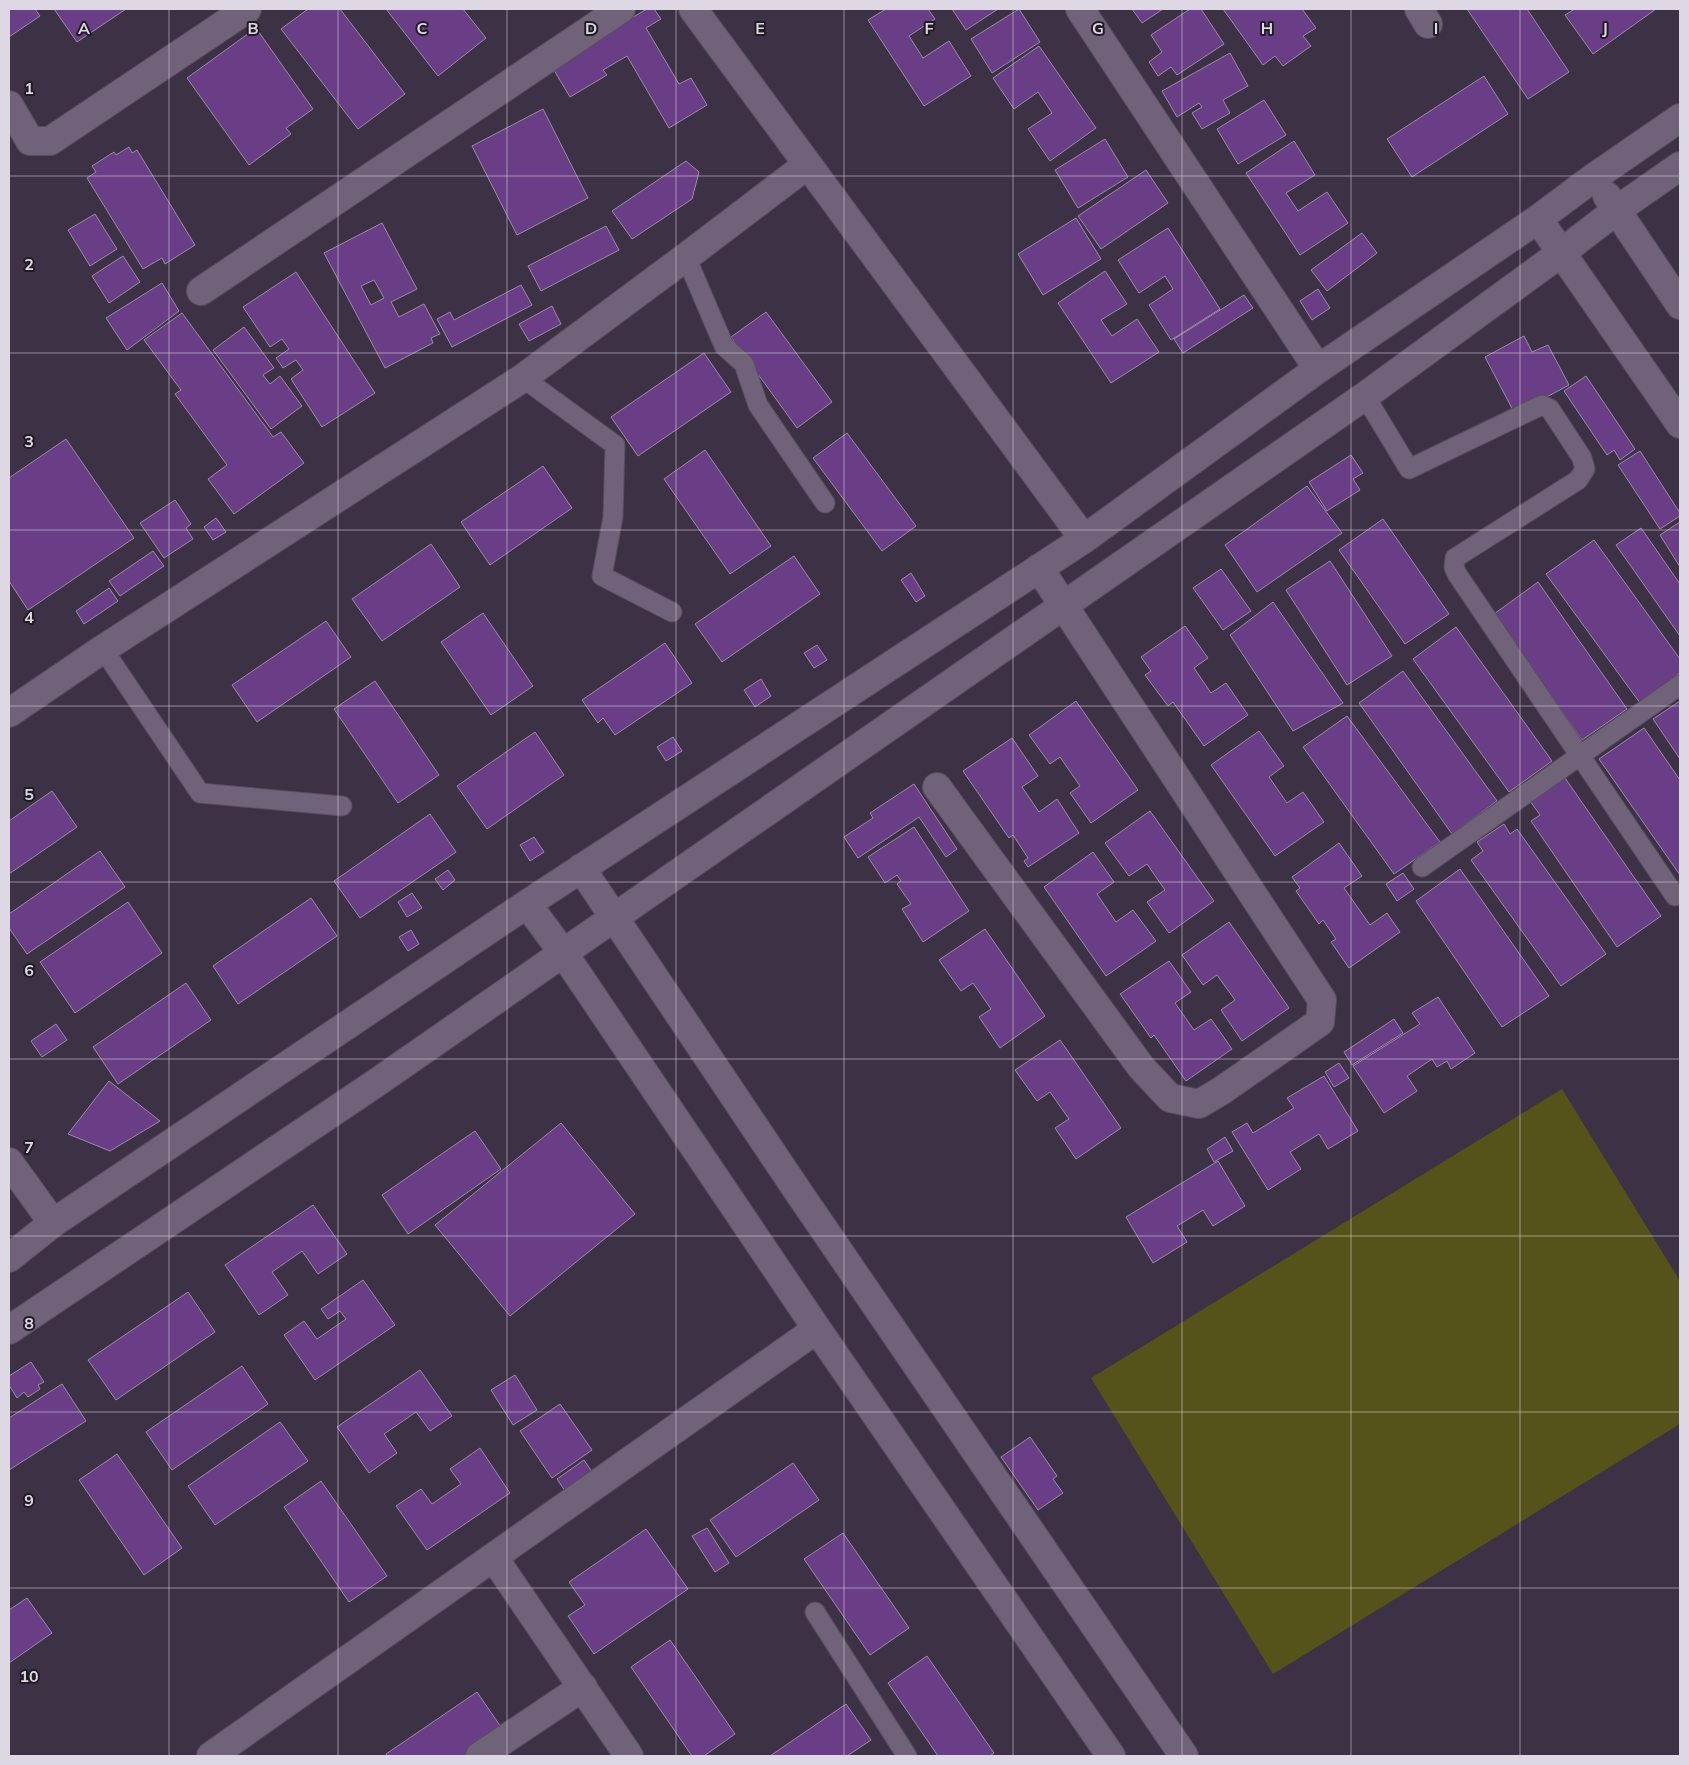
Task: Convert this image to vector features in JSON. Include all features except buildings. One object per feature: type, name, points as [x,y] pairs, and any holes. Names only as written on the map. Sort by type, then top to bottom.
[{"type":"street","points":[[9,105],[30,140],[50,141],[247,9]]},
{"type":"street","points":[[201,291],[621,9]]},
{"type":"street","points":[[693,9],[1084,539]]},
{"type":"street","points":[[1080,9],[1318,369]]},
{"type":"street","points":[[9,1258],[53,1224],[527,904],[1084,539],[1318,369],[1538,219],[1593,178],[1680,118]]},
{"type":"street","points":[[9,713],[103,649],[523,378],[807,165]]},
{"type":"street","points":[[9,1330],[564,954],[1062,605],[1365,396],[1617,210],[1680,166]]},
{"type":"street","points":[[1593,178],[1617,210],[1680,305]]},
{"type":"street","points":[[1538,219],[1680,424]]},
{"type":"street","points":[[936,787],[1141,1067],[1170,1098],[1198,1104],[1221,1091],[1320,1022],[1322,1000],[1038,568]]},
{"type":"street","points":[[581,868],[809,1209],[1184,1756]]},
{"type":"street","points":[[527,904],[564,954],[817,1329],[1111,1756]]},
{"type":"street","points":[[9,1162],[53,1224]]},
{"type":"street","points":[[211,1756],[817,1329]]},
{"type":"street","points":[[494,1558],[629,1756]]},
{"type":"street","points":[[480,1756],[582,1687]]},
{"type":"lane","points":[[686,257],[724,346],[744,364],[758,406],[825,503]]},
{"type":"lane","points":[[523,378],[615,445],[613,517],[602,576],[672,612]]},
{"type":"lane","points":[[1365,396],[1408,469],[1542,405],[1550,410],[1582,458],[1585,469],[1578,480],[1456,558],[1454,562],[1457,574],[1675,896]]},
{"type":"lane","points":[[103,649],[200,793],[342,806]]},
{"type":"lane","points":[[1422,867],[1680,685]]},
{"type":"lane","points":[[815,1612],[907,1756]]},
{"type":"shaded area","points":[[1562,1089],[1680,1281],[1680,1424],[1273,1674],[1091,1378]]}]
